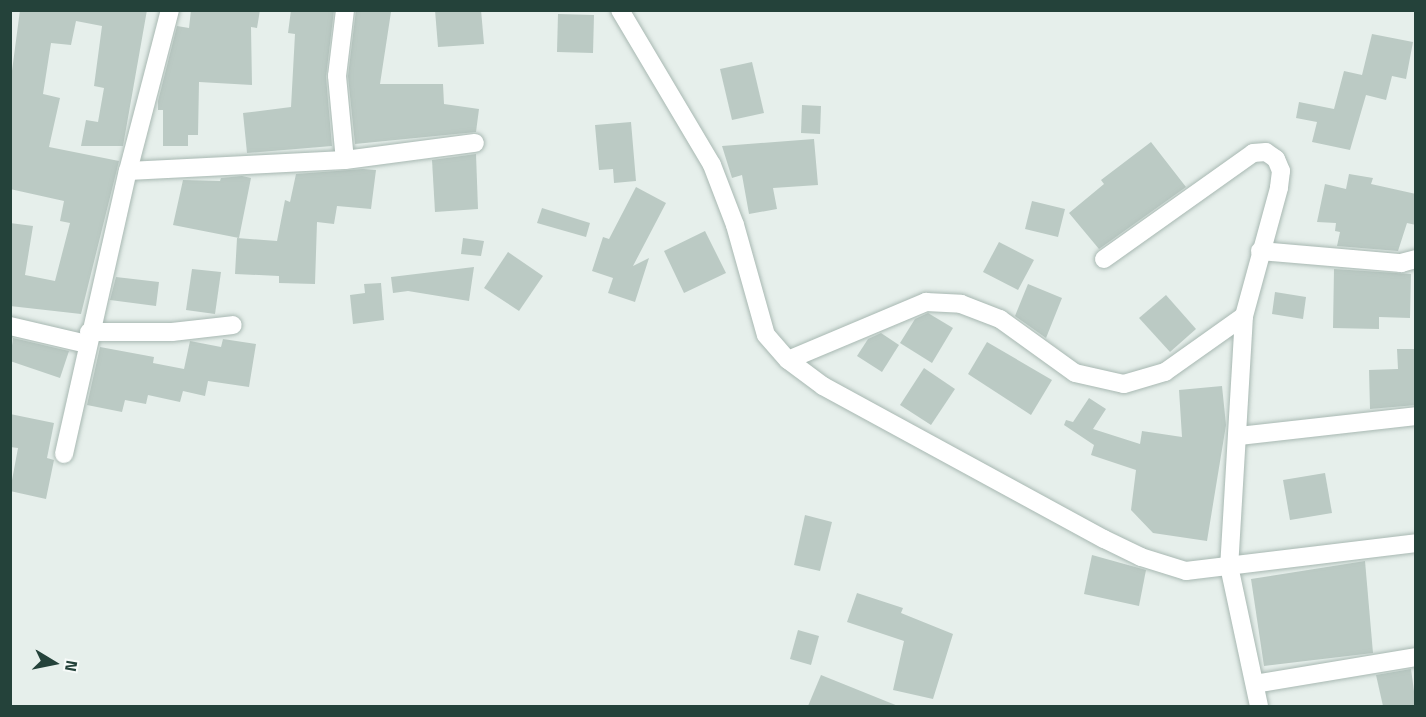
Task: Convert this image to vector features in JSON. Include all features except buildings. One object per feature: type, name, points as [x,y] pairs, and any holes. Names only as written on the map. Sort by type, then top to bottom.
[{"type":"street","points":[[64,454],[88,338],[170,10]]},
{"type":"street","points":[[345,10],[337,76],[345,160]]},
{"type":"street","points":[[620,10],[712,165],[735,225],[766,335],[788,360],[823,386],[1141,557],[1186,571],[1416,543]]},
{"type":"street","points":[[128,171],[345,160],[475,143]]},
{"type":"street","points":[[1104,259],[1252,153],[1266,152],[1276,159],[1281,171],[1244,316],[1239,436],[1229,566],[1259,706]]},
{"type":"street","points":[[1260,251],[1401,263],[1416,259]]},
{"type":"street","points":[[788,360],[926,302],[961,304],[1000,319],[1075,374],[1124,384],[1165,372],[1244,316]]},
{"type":"street","points":[[10,326],[88,338],[233,325]]},
{"type":"street","points":[[1239,436],[1416,416]]},
{"type":"street","points":[[1255,684],[1416,657]]}]
